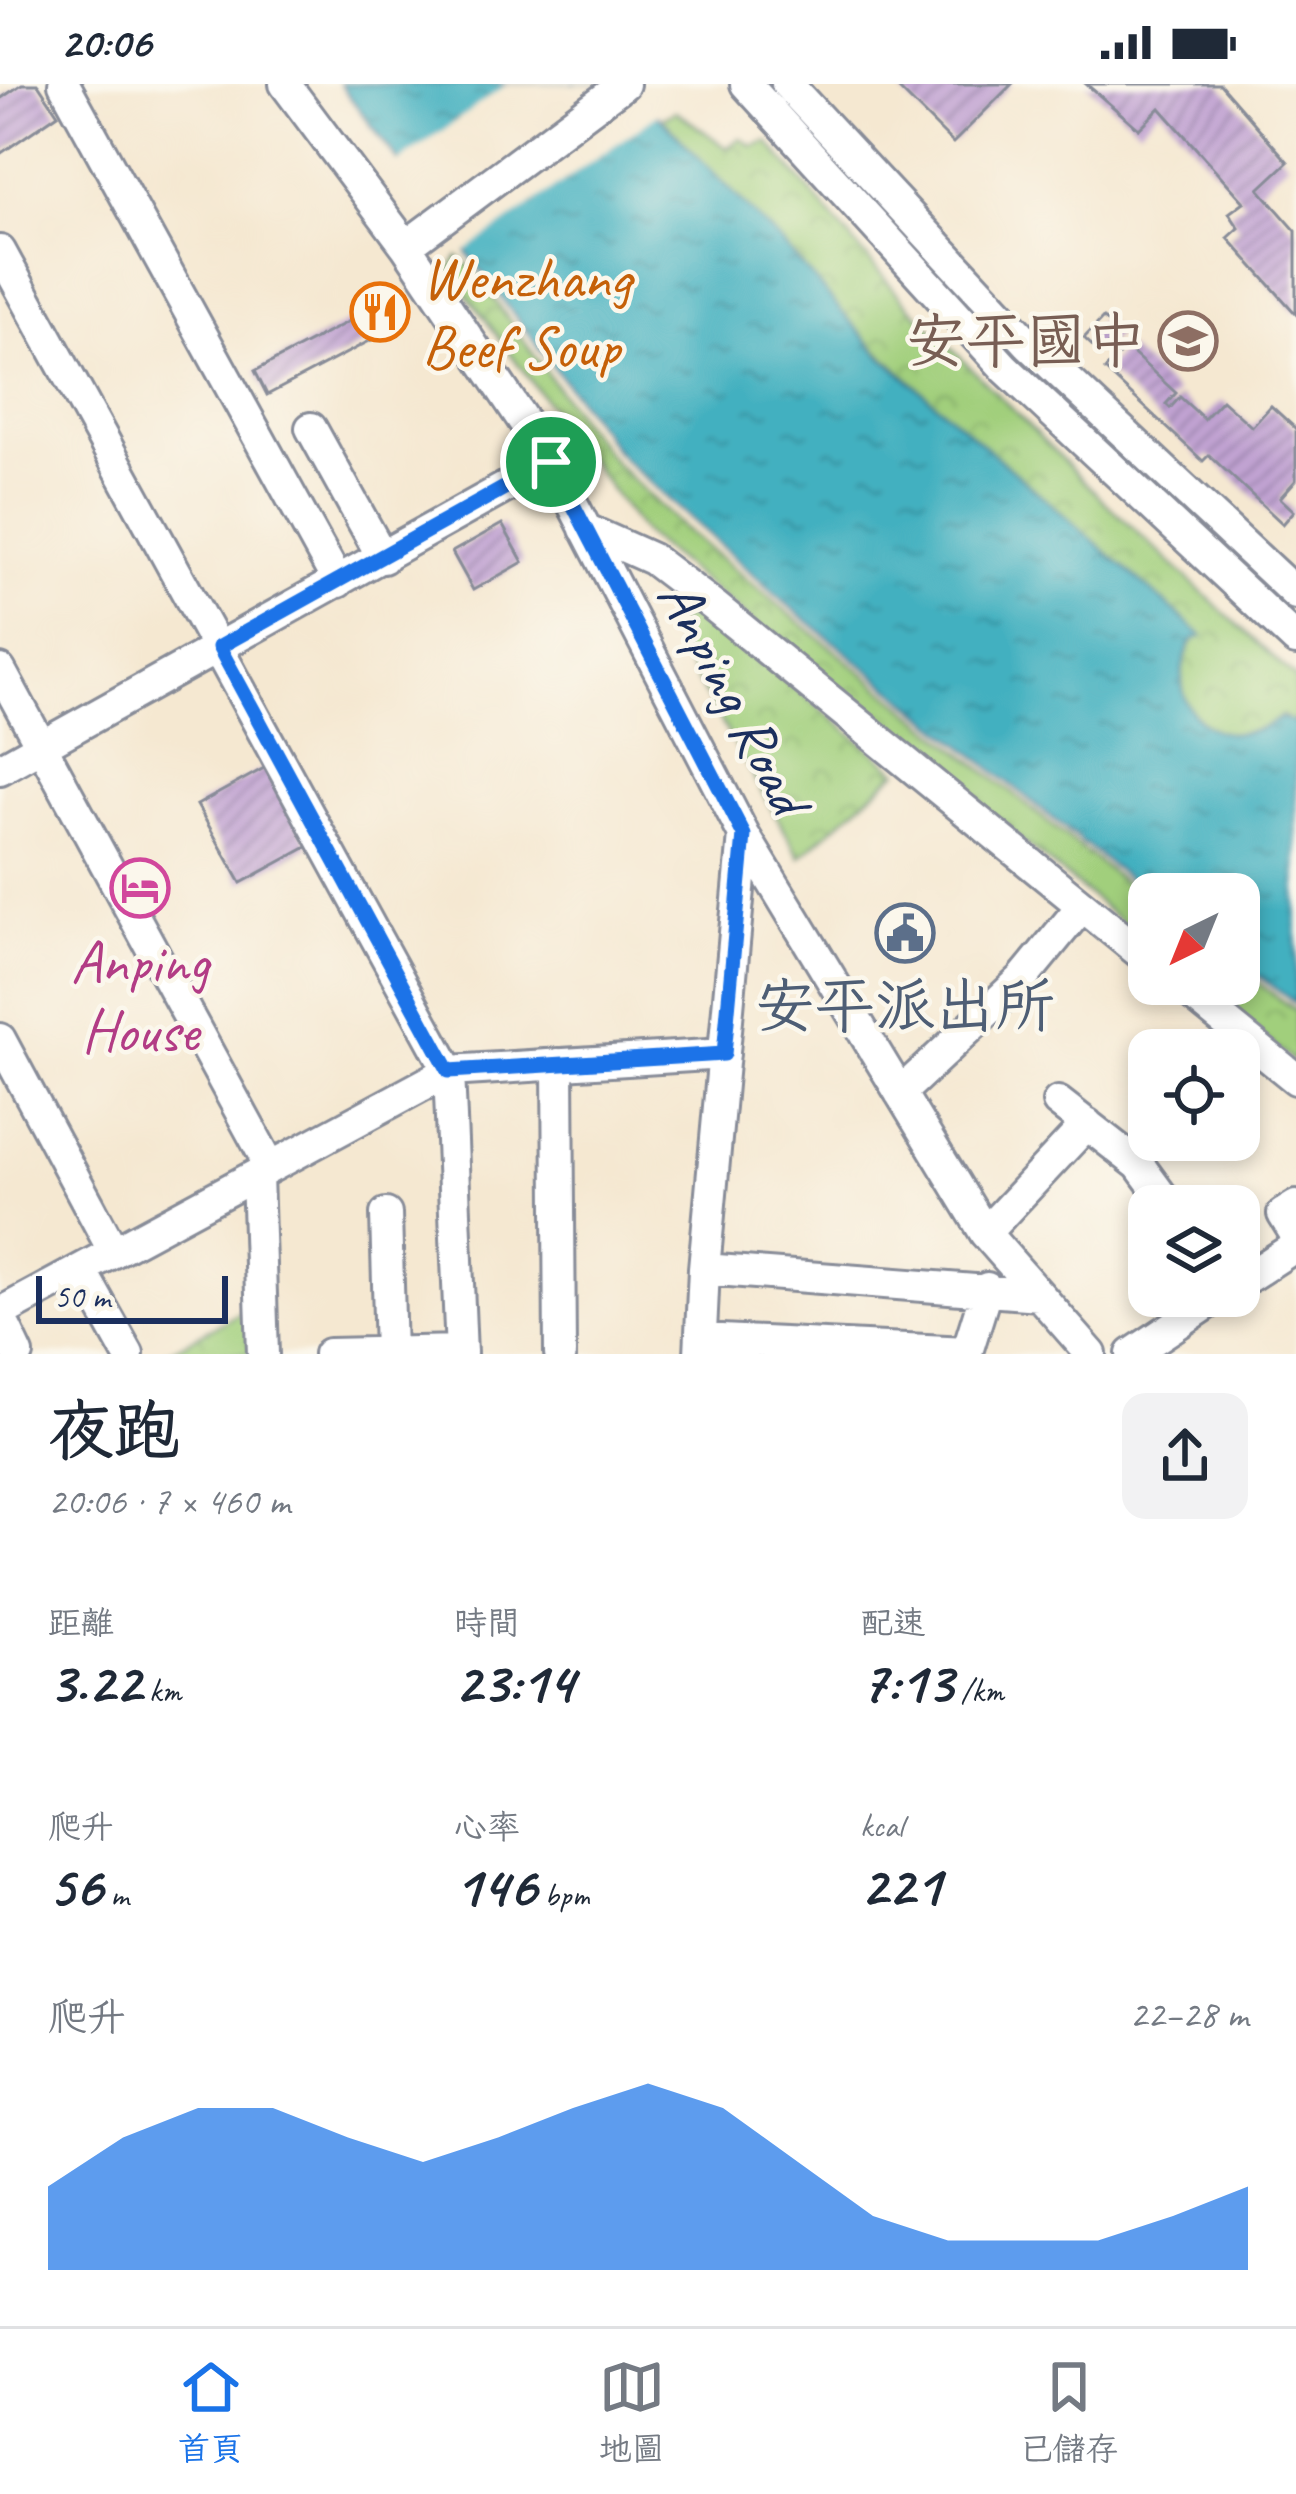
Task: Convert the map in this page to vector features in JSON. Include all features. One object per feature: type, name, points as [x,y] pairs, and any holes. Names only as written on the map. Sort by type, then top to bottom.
[{"type":"street","points":[[64,84],[338,582]]},
{"type":"street","name":"Anping Road","points":[[285,84],[406,246],[551,462],[744,835],[985,1233],[1091,1354]]},
{"type":"street","points":[[406,246],[624,84]]},
{"type":"street","points":[[746,84],[1006,368],[1291,629]]},
{"type":"street","points":[[788,84],[1029,344],[1294,587],[1291,629]]},
{"type":"street","points":[[0,251],[449,1071],[461,1353],[329,1354]]},
{"type":"street","points":[[310,428],[382,558]]},
{"type":"street","points":[[0,769],[551,462]]},
{"type":"street","points":[[585,529],[652,560],[714,606],[1128,943]]},
{"type":"street","points":[[0,670],[263,1171],[263,1354]]},
{"type":"street","points":[[744,835],[700,1347],[967,1352],[987,1288]]},
{"type":"street","points":[[900,1093],[1022,979],[1082,906]]},
{"type":"street","points":[[1205,1005],[1296,1079]]},
{"type":"street","points":[[0,1039],[114,1252]]},
{"type":"street","points":[[19,1354],[0,1315],[449,1071],[724,1054]]},
{"type":"street","points":[[558,1064],[560,1354]]},
{"type":"street","points":[[1058,1102],[1139,1165],[1154,1185]]},
{"type":"street","points":[[985,1233],[1087,1124]]},
{"type":"street","points":[[1296,1206],[1283,1214],[1296,1234]]},
{"type":"street","points":[[386,1214],[390,1353]]},
{"type":"street","points":[[1260,1269],[1296,1246]]},
{"type":"street","points":[[704,1269],[1039,1294]]},
{"type":"street","points":[[81,1270],[128,1354]]},
{"type":"street","points":[[1132,1354],[1188,1317]]},
{"type":"green space","points":[[676,111],[727,148],[740,138],[752,146],[768,142],[903,300],[1104,501],[1296,679],[1296,727],[1282,716],[1259,733],[1236,736],[1213,729],[1194,714],[1180,681],[1193,640],[857,331],[662,118]]},
{"type":"green space","points":[[458,257],[472,268],[615,463],[689,533],[1128,886],[1128,927],[643,533],[449,270]]},
{"type":"green space","points":[[700,611],[898,771],[800,857],[677,646],[675,629],[688,614]]},
{"type":"green space","points":[[1260,984],[1296,1011],[1296,1064],[1260,1035],[1260,1029],[1253,1029],[1224,1005],[1260,1005]]},
{"type":"green space","points":[[249,1308],[251,1354],[164,1354]]},
{"type":"water","points":[[340,84],[637,84],[654,111],[780,241],[879,354],[1203,636],[1193,640],[1182,686],[1200,720],[1235,734],[1257,730],[1280,718],[1296,723],[1296,1004],[1260,977],[1260,873],[1128,873],[1128,879],[783,601],[622,458]]},
{"type":"pier","points":[[507,84],[644,84],[662,111],[460,256],[392,167]]},
{"type":"building","points":[[22,84],[38,84],[58,114],[0,154],[0,99]]},
{"type":"building","points":[[894,84],[1012,84],[953,143]]},
{"type":"building","points":[[1086,84],[1220,84],[1288,162],[1259,189],[1296,231],[1296,314],[1228,238],[1239,228],[1229,213],[1244,202],[1160,108],[1139,129]]},
{"type":"building","points":[[380,305],[392,329],[267,395],[255,371]]},
{"type":"building","points":[[1103,318],[1119,333],[1100,353],[1084,338]]},
{"type":"building","points":[[1126,347],[1176,393],[1166,404],[1170,408],[1180,397],[1204,419],[1222,400],[1252,427],[1271,406],[1296,429],[1296,480],[1280,498],[1294,511],[1283,524],[1209,455],[1203,461],[1105,370]]},
{"type":"building","points":[[502,524],[523,562],[473,590],[452,552]]},
{"type":"building","points":[[266,767],[309,846],[241,883],[197,805]]},
{"type":"place","name":"Wenzhang Beef Soup","points":[[380,312]]},
{"type":"place","name":"安平國中","points":[[1188,341]]},
{"type":"place","name":"Anping House","points":[[140,888]]},
{"type":"place","name":"安平派出所","points":[[905,933]]},
{"type":"route","points":[[551,462],[744,835],[724,1054],[449,1071],[219,647],[551,462]]}]
